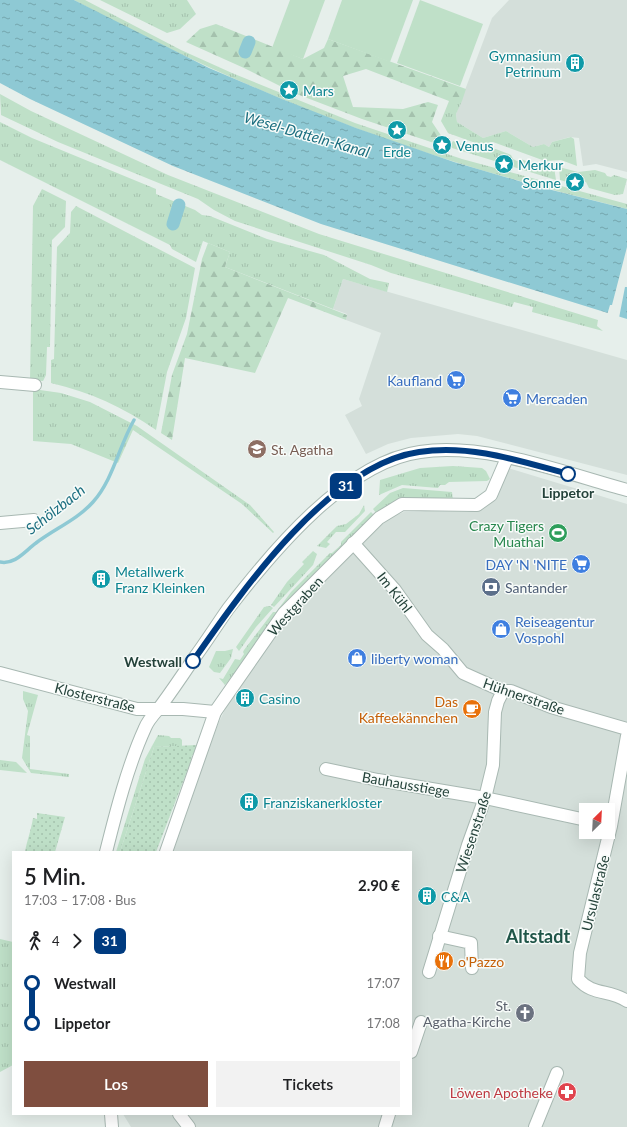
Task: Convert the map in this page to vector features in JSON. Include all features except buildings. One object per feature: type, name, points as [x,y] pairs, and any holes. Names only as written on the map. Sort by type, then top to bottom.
[{"type":"street","points":[[0,382],[35,385]]},
{"type":"street","points":[[106,851],[114,820],[145,726],[228,610],[250,582],[293,533],[333,495],[386,462],[418,452],[439,450],[471,451],[507,458],[627,490]]},
{"type":"street","name":"Westgraben","points":[[166,851],[215,712],[284,613],[379,518],[402,504],[478,505],[491,495],[507,458]]},
{"type":"street","points":[[0,523],[34,520]]},
{"type":"street","name":"Im Kühl","points":[[353,543],[395,590],[427,634],[435,642]]},
{"type":"street","name":"Hühnerstraße","points":[[435,642],[443,649],[463,673],[503,691],[511,691],[551,707],[627,729]]},
{"type":"street","name":"Klosterstraße","points":[[0,672],[137,709],[159,708],[215,712]]},
{"type":"street","name":"Wiesenstraße","points":[[429,972],[439,936],[485,798],[493,765],[495,712],[503,691]]},
{"type":"street","name":"Ursulastraße","points":[[614,803],[627,736]]},
{"type":"street","name":"Bauhausstiege","points":[[326,769],[378,780],[485,798],[579,818]]},
{"type":"street","name":"Ursulastraße","points":[[607,839],[580,952],[578,979],[585,988],[621,996],[627,1001]]},
{"type":"street","points":[[439,936],[471,943],[472,968]]},
{"type":"street","points":[[412,1049],[420,1022]]},
{"type":"street","points":[[535,1127],[557,1073]]},
{"type":"street","points":[[111,1115],[112,1127]]},
{"type":"street","points":[[180,1115],[188,1127]]},
{"type":"street","points":[[385,1127],[389,1115]]},
{"type":"shaded area","points":[[509,0],[627,0],[627,172],[596,164],[583,166],[579,138],[570,137],[552,142],[549,147],[544,144],[533,147],[506,131],[483,138],[457,122],[456,114],[492,18]]},
{"type":"shaded area","name":"Mercaden","points":[[343,279],[627,360],[627,475],[477,436],[458,434],[411,438],[388,444],[366,454],[345,415],[362,406],[359,399],[381,333],[346,320],[347,314],[333,309]]},
{"type":"shaded area","points":[[508,468],[627,504],[627,1127],[131,1127],[124,1115],[412,1115],[412,851],[169,851],[218,724],[238,683],[290,614],[330,571],[356,550],[389,518],[404,512],[467,512],[487,504]]},
{"type":"green space","points":[[74,0],[85,0],[181,50],[232,73],[355,123],[462,159],[627,204],[627,209],[476,169],[357,129],[260,90],[213,69]]},
{"type":"green space","points":[[100,0],[187,0],[196,14],[180,29],[167,33]]},
{"type":"green space","points":[[290,0],[325,0],[303,59],[272,48]]},
{"type":"green space","points":[[342,0],[413,0],[390,62],[328,39]]},
{"type":"green space","points":[[420,0],[483,24],[460,86],[397,63]]},
{"type":"green space","points":[[216,24],[303,59],[324,48],[328,39],[466,89],[462,101],[449,101],[366,69],[343,76],[353,107],[403,109],[428,102],[438,105],[432,122],[444,140],[443,144],[440,145],[362,119],[294,93],[244,68],[186,42],[200,29]]},
{"type":"green space","points":[[0,94],[31,111],[168,175],[319,234],[598,320],[597,326],[603,331],[532,312],[533,307],[514,302],[512,307],[391,273],[371,265],[235,221],[214,210],[198,199],[58,142],[1,115]]},
{"type":"green space","points":[[449,101],[462,101],[456,114],[457,122],[483,138],[506,131],[533,147],[544,144],[549,147],[552,142],[571,137],[574,139],[577,166],[561,160],[545,161],[493,142],[478,144],[448,133],[441,121]]},
{"type":"green space","points":[[0,122],[32,138],[156,189],[156,194],[195,210],[202,215],[210,216],[267,239],[324,255],[370,279],[389,283],[387,292],[343,279],[333,309],[225,267],[230,252],[203,241],[196,262],[172,249],[170,245],[0,160]]},
{"type":"green space","points":[[453,141],[478,150],[493,148],[511,155],[513,159],[517,161],[521,159],[544,168],[554,167],[556,180],[452,148],[450,146]]},
{"type":"green space","points":[[559,167],[578,172],[595,170],[605,173],[607,176],[611,177],[614,175],[627,179],[623,194],[615,195],[589,188],[586,182],[572,179],[567,182],[560,180]]},
{"type":"green space","points":[[42,189],[66,201],[65,227],[52,240],[50,347],[47,347],[46,375],[43,381],[30,380],[33,206]]},
{"type":"green space","points":[[76,206],[195,268],[186,318],[167,372],[156,430],[119,407],[106,401],[51,383],[51,360],[54,359],[57,247],[70,233],[71,212]]},
{"type":"green space","points":[[208,243],[230,252],[225,267],[347,315],[346,320],[288,298],[255,373],[185,358],[172,440],[161,433],[172,375],[187,334],[202,259]]},
{"type":"green space","points":[[33,389],[61,393],[90,402],[137,426],[250,505],[274,532],[273,533],[242,504],[133,430],[118,463],[71,444],[33,441]]},
{"type":"green space","points":[[453,466],[482,468],[486,471],[490,479],[487,481],[449,482],[445,485],[440,485],[438,488],[402,485],[379,495],[380,480],[420,468]]},
{"type":"green space","points":[[403,488],[452,492],[453,500],[393,503],[376,513],[373,509],[390,493]]},
{"type":"green space","points":[[364,505],[365,511],[345,532],[336,532],[327,542],[330,544],[326,548],[317,546],[337,526],[346,524],[359,514]]},
{"type":"green space","points":[[371,512],[374,515],[327,562],[225,685],[219,678],[223,679],[235,659],[240,660],[244,654],[244,650],[273,612],[276,612],[291,592],[330,553],[341,545],[341,542]]},
{"type":"green space","points":[[313,551],[317,554],[313,565],[274,607],[271,605],[287,582],[304,564],[302,562]]},
{"type":"green space","points":[[270,606],[273,608],[256,627],[239,651],[236,647],[264,607]]},
{"type":"green space","points":[[233,649],[231,658],[220,673],[214,672],[209,667],[216,651]]},
{"type":"green space","points":[[23,691],[38,695],[27,735],[30,736],[30,769],[69,774],[69,777],[31,773],[22,758],[28,711],[23,699]]},
{"type":"green space","points":[[158,735],[169,736],[171,738],[180,738],[182,740],[182,746],[154,747],[120,851],[116,851],[145,759]]},
{"type":"green space","points":[[197,745],[156,851],[120,851],[154,747]]},
{"type":"green space","points":[[0,760],[16,762],[27,773],[0,770]]},
{"type":"green space","points":[[37,813],[65,817],[55,851],[25,851],[33,818],[37,819]]},
{"type":"green space","points":[[0,939],[12,942],[12,1066],[0,1072]]},
{"type":"water","name":"Wesel-Datteln-Kanal","points":[[0,0],[74,0],[209,68],[356,128],[454,162],[536,186],[627,209],[627,319],[321,224],[173,166],[30,99],[0,83]]},
{"type":"pier","points":[[627,247],[627,287],[625,287],[619,318],[607,315],[610,305],[612,305]]},
{"type":"waterway","name":"Schölzbach","points":[[245,52],[249,42]]},
{"type":"waterway","name":"Schölzbach","points":[[173,224],[179,205]]},
{"type":"waterway","name":"Schölzbach","points":[[0,562],[10,561],[20,557],[43,538],[80,514],[93,502],[106,484],[134,420]]},
{"type":"bus line","name":"31","points":[[193,661],[228,610],[250,582],[293,533],[333,495],[356,479],[386,462],[418,452],[439,450],[471,451],[536,465],[568,474]]},
{"type":"place","name":"Gymnasium Petrinum","points":[[575,63]]},
{"type":"place","name":"Mars","points":[[289,90]]},
{"type":"place","name":"Erde","points":[[397,130]]},
{"type":"place","name":"Venus","points":[[442,145]]},
{"type":"place","name":"Merkur","points":[[504,164]]},
{"type":"place","name":"Sonne","points":[[575,182]]},
{"type":"place","name":"Kaufland","points":[[456,380]]},
{"type":"place","name":"Mercaden","points":[[512,398]]},
{"type":"place","name":"St. Agatha","points":[[257,449]]},
{"type":"place","name":"Lippetor","points":[[568,474]]},
{"type":"place","name":"Crazy Tigers Muathai","points":[[558,533]]},
{"type":"place","name":"DAY 'N 'NITE","points":[[581,564]]},
{"type":"place","name":"Metallwerk Franz Kleinken","points":[[101,579]]},
{"type":"place","name":"Santander","points":[[491,587]]},
{"type":"place","name":"Reiseagentur Vospohl","points":[[501,629]]},
{"type":"place","name":"liberty woman","points":[[357,658]]},
{"type":"place","name":"Westwall","points":[[193,661]]},
{"type":"place","name":"Casino","points":[[245,698]]},
{"type":"place","name":"Das Kaffeekännchen","points":[[472,709]]},
{"type":"place","name":"Franziskanerkloster","points":[[249,802]]},
{"type":"place","name":"C&A","points":[[427,896]]},
{"type":"place","name":"o'Pazzo","points":[[444,961]]},
{"type":"place","name":"St. Agatha-Kirche","points":[[525,1013]]},
{"type":"place","name":"Löwen Apotheke","points":[[567,1092]]},
{"type":"district","name":"Altstadt","points":[[538,936]]}]
